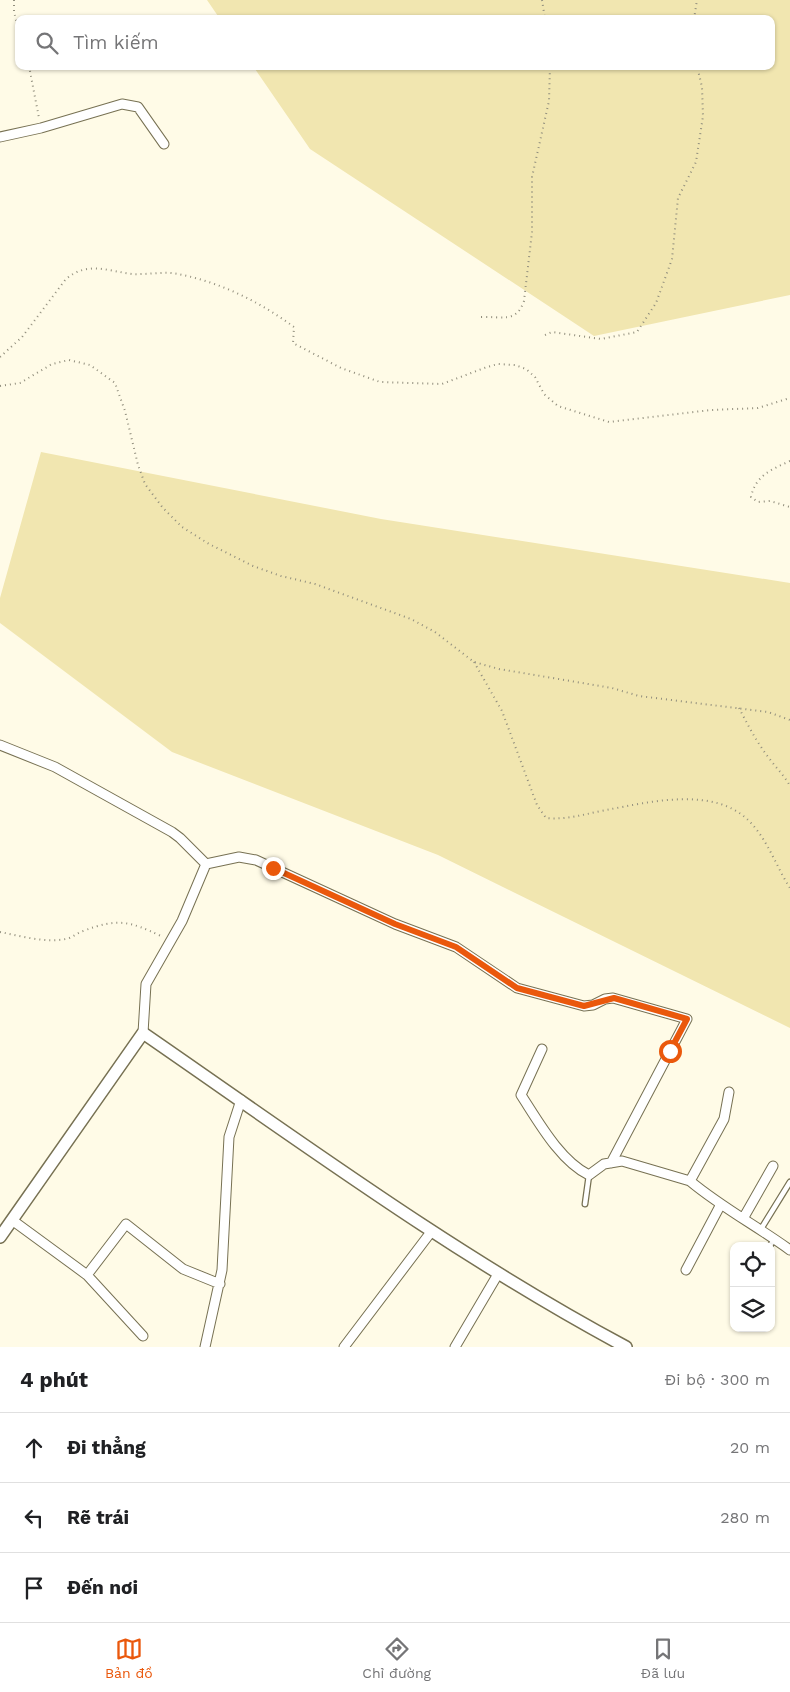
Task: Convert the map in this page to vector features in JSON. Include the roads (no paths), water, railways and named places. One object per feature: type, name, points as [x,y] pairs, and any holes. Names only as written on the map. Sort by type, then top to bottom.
[{"type":"street","points":[[0,137],[41,128],[122,104],[138,107],[164,144]]},
{"type":"street","points":[[0,745],[56,767],[172,832],[206,864]]},
{"type":"street","points":[[206,864],[239,857],[248,857],[256,860],[395,924],[450,944],[517,988],[535,994],[584,1006],[614,998],[687,1019],[611,1163]]},
{"type":"street","points":[[0,1237],[143,1033],[146,984],[182,922],[206,864]]},
{"type":"street","points":[[143,1033],[431,1232],[498,1274],[626,1347]]},
{"type":"street","points":[[542,1049],[521,1095],[550,1139],[581,1171],[588,1175],[604,1164],[622,1161],[690,1181],[720,1204],[761,1229],[772,1242]]},
{"type":"street","points":[[690,1181],[724,1118],[729,1092]]},
{"type":"street","points":[[205,1347],[220,1284],[228,1137],[241,1100]]},
{"type":"street","points":[[744,1217],[774,1166]]},
{"type":"street","points":[[686,1270],[720,1204]]},
{"type":"street","points":[[12,1220],[87,1275],[142,1336]]},
{"type":"street","points":[[87,1275],[126,1224],[183,1269],[220,1284]]},
{"type":"street","points":[[344,1347],[431,1232]]},
{"type":"street","points":[[775,1243],[790,1250]]},
{"type":"street","points":[[455,1347],[498,1274]]},
{"type":"lane","points":[[584,1204],[588,1175]]},
{"type":"lane","points":[[761,1229],[790,1182]]}]
